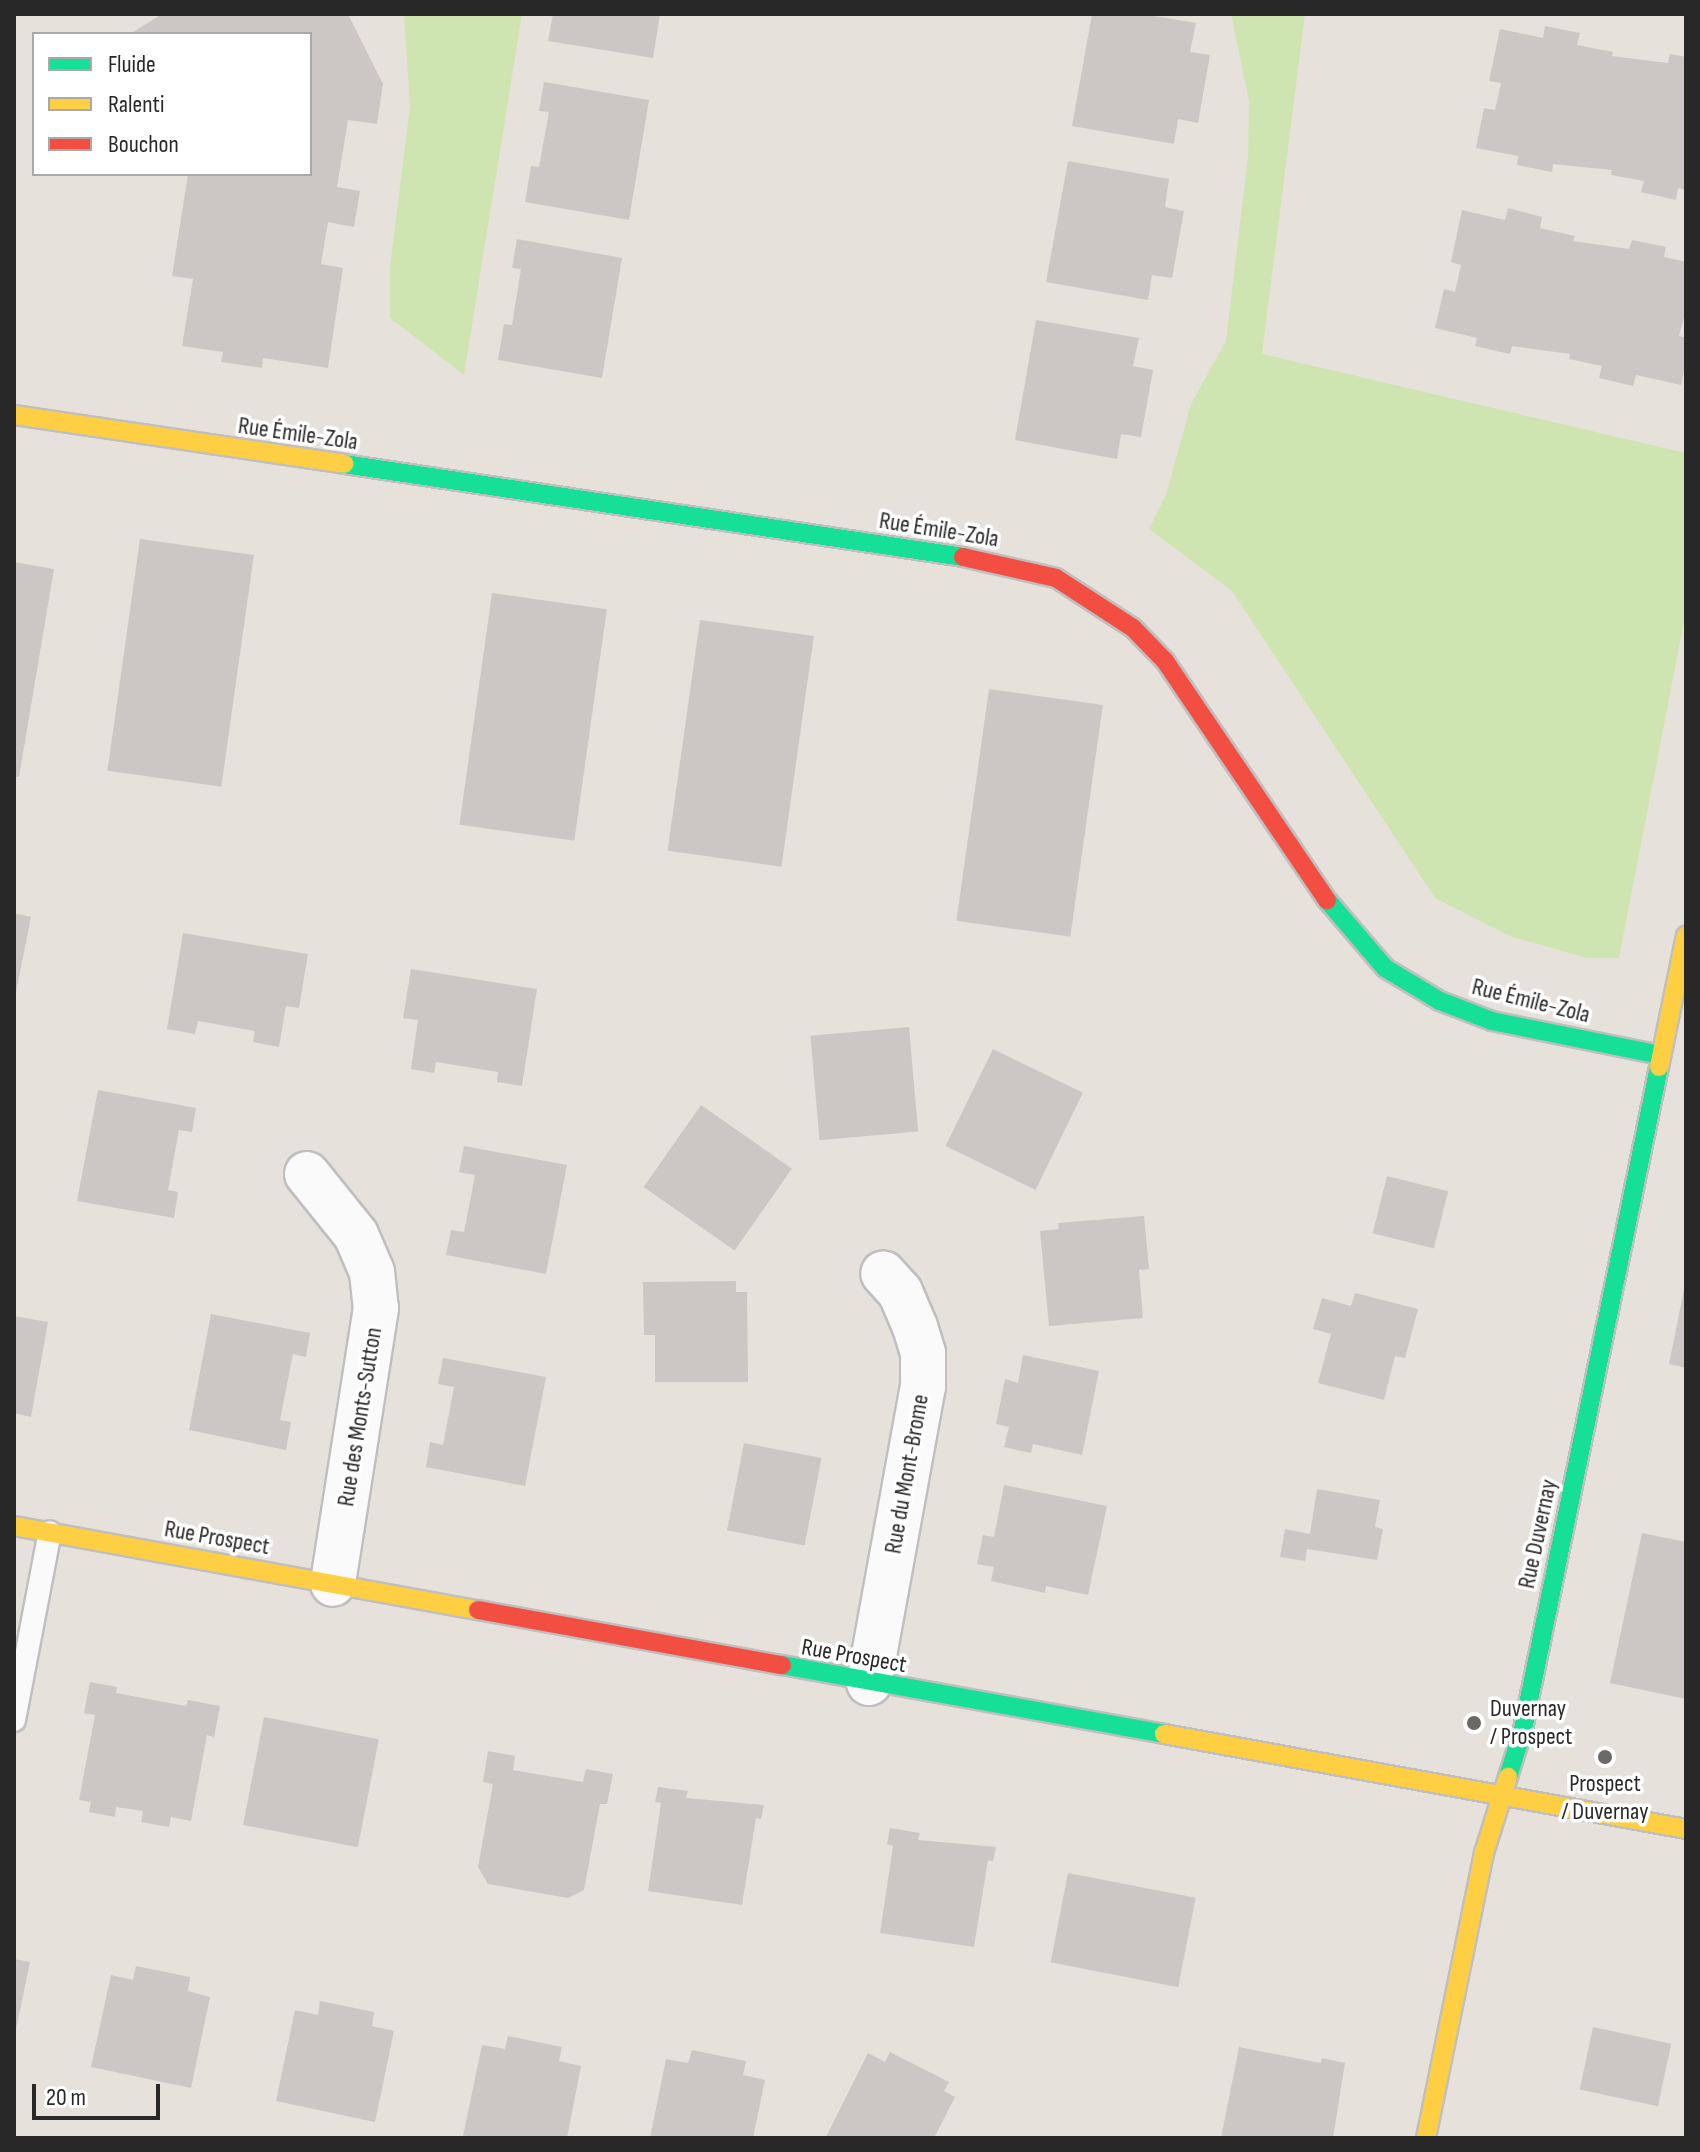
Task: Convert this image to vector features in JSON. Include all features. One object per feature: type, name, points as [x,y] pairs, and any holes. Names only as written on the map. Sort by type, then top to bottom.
[{"type":"street","name":"Rue Émile-Zola","points":[[14,415],[998,562],[1056,578],[1108,609],[1165,661],[1343,923],[1385,968],[1440,1001],[1492,1021],[1660,1055]]},
{"type":"street","name":"Rue Duvernay","points":[[1426,2138],[1484,1853],[1523,1729],[1686,936]]},
{"type":"street","name":"Rue des Monts-Sutton","points":[[307,1174],[333,1200],[356,1235],[372,1272],[376,1308],[333,1584]]},
{"type":"street","name":"Rue du Mont-Brome","points":[[869,1683],[923,1387],[923,1353],[915,1327],[900,1292],[883,1273]]},
{"type":"street","name":"Rue Prospect","points":[[14,1526],[1686,1829]]},
{"type":"lane","points":[[14,1720],[50,1532]]},
{"type":"green space","points":[[404,14],[522,14],[464,375],[390,318],[390,267],[410,106]]},
{"type":"green space","points":[[1231,14],[1305,14],[1262,354],[1686,453],[1686,611],[1619,958],[1587,958],[1512,937],[1435,898],[1232,591],[1149,529],[1166,495],[1191,404],[1226,341],[1248,156],[1249,101]]},
{"type":"building","points":[[162,14],[348,14],[383,84],[377,124],[348,120],[337,187],[360,191],[354,227],[328,222],[321,264],[343,268],[328,368],[263,358],[262,368],[221,362],[223,352],[182,346],[193,279],[172,276],[188,176],[312,176],[312,32],[133,32]]},
{"type":"building","points":[[553,14],[660,14],[653,58],[548,41]]},
{"type":"building","points":[[1092,14],[1142,14],[1196,23],[1190,52],[1210,55],[1198,123],[1178,119],[1174,144],[1072,126]]},
{"type":"building","points":[[1545,26],[1580,33],[1577,45],[1613,52],[1612,56],[1668,63],[1670,54],[1686,57],[1686,190],[1678,188],[1676,200],[1641,192],[1644,181],[1611,175],[1612,170],[1553,164],[1552,172],[1517,165],[1518,156],[1476,148],[1484,108],[1495,110],[1501,83],[1489,81],[1500,29],[1543,38]]},
{"type":"building","points":[[544,82],[649,100],[629,220],[525,202],[531,166],[539,167],[549,112],[539,111]]},
{"type":"building","points":[[1068,161],[1169,179],[1165,207],[1184,211],[1172,278],[1152,275],[1148,300],[1046,282]]},
{"type":"building","points":[[1508,208],[1542,217],[1540,228],[1575,236],[1573,241],[1629,249],[1632,240],[1666,247],[1664,257],[1686,262],[1686,310],[1679,336],[1686,338],[1686,361],[1681,385],[1636,375],[1633,386],[1599,378],[1602,366],[1569,359],[1570,354],[1512,346],[1510,354],[1475,346],[1477,338],[1435,328],[1444,289],[1455,292],[1461,265],[1451,262],[1462,210],[1505,220]]},
{"type":"building","points":[[517,239],[622,258],[602,378],[498,360],[504,324],[512,325],[521,269],[512,268]]},
{"type":"building","points":[[1036,320],[1139,338],[1133,366],[1153,370],[1141,437],[1121,434],[1117,459],[1015,440]]},
{"type":"building","points":[[140,539],[254,555],[221,787],[107,771]]},
{"type":"building","points":[[14,562],[54,569],[19,777],[14,777]]},
{"type":"building","points":[[492,593],[607,609],[574,841],[459,825]]},
{"type":"building","points":[[700,620],[814,636],[781,867],[668,851]]},
{"type":"building","points":[[989,689],[1103,705],[1070,937],[956,921]]},
{"type":"building","points":[[14,913],[31,917],[15,997],[14,997]]},
{"type":"building","points":[[183,933],[308,954],[299,1008],[286,1006],[279,1047],[253,1042],[255,1031],[198,1021],[195,1034],[167,1029]]},
{"type":"building","points":[[411,969],[537,989],[522,1086],[497,1082],[498,1072],[436,1062],[434,1073],[411,1069],[418,1020],[403,1018]]},
{"type":"building","points":[[909,1027],[918,1132],[820,1140],[810,1036]]},
{"type":"building","points":[[993,1049],[1083,1093],[1036,1190],[946,1146]]},
{"type":"building","points":[[98,1090],[196,1108],[192,1132],[179,1130],[168,1190],[178,1192],[174,1218],[77,1201]]},
{"type":"building","points":[[701,1105],[792,1169],[735,1251],[644,1187]]},
{"type":"building","points":[[464,1146],[567,1165],[546,1274],[446,1255],[451,1230],[464,1232],[475,1175],[459,1172]]},
{"type":"building","points":[[1387,1176],[1448,1191],[1434,1248],[1373,1233]]},
{"type":"building","points":[[1144,1216],[1149,1269],[1139,1270],[1143,1318],[1049,1326],[1040,1231],[1059,1229],[1058,1223]]},
{"type":"building","points":[[736,1281],[736,1292],[747,1292],[748,1382],[655,1382],[655,1335],[644,1335],[643,1282]]},
{"type":"building","points":[[1686,1284],[1686,1368],[1669,1364]]},
{"type":"building","points":[[1355,1293],[1418,1309],[1405,1358],[1395,1356],[1384,1400],[1318,1383],[1331,1334],[1313,1329],[1322,1298],[1351,1306]]},
{"type":"building","points":[[211,1314],[310,1333],[306,1357],[293,1354],[280,1420],[291,1422],[286,1450],[189,1430]]},
{"type":"building","points":[[14,1316],[48,1322],[31,1417],[14,1413]]},
{"type":"building","points":[[1023,1355],[1099,1371],[1082,1455],[1033,1444],[1031,1453],[1004,1447],[1009,1427],[996,1424],[1005,1379],[1018,1383]]},
{"type":"building","points":[[443,1358],[546,1377],[525,1486],[426,1467],[430,1442],[443,1445],[454,1387],[438,1384]]},
{"type":"building","points":[[744,1443],[822,1458],[805,1545],[727,1530]]},
{"type":"building","points":[[1004,1485],[1107,1506],[1088,1595],[1046,1586],[1045,1593],[991,1581],[994,1567],[977,1564],[983,1535],[994,1537]]},
{"type":"building","points":[[1317,1489],[1380,1500],[1375,1527],[1383,1529],[1377,1560],[1307,1549],[1305,1561],[1280,1557],[1285,1529],[1310,1534]]},
{"type":"building","points":[[1642,1533],[1686,1542],[1686,1699],[1610,1683]]},
{"type":"building","points":[[90,1682],[117,1687],[116,1693],[186,1706],[188,1700],[220,1706],[214,1737],[207,1735],[191,1821],[171,1817],[169,1827],[141,1822],[143,1811],[116,1807],[115,1817],[89,1812],[91,1802],[79,1800],[95,1715],[84,1713]]},
{"type":"building","points":[[264,1717],[379,1739],[358,1847],[243,1825]]},
{"type":"building","points":[[488,1751],[515,1756],[513,1770],[583,1782],[586,1769],[613,1774],[607,1804],[600,1804],[584,1890],[568,1898],[488,1884],[478,1867],[493,1784],[483,1782]]},
{"type":"building","points":[[658,1787],[688,1791],[686,1798],[764,1805],[761,1819],[756,1818],[742,1905],[648,1891],[661,1803],[655,1802]]},
{"type":"building","points":[[890,1828],[920,1833],[918,1840],[996,1847],[993,1861],[988,1860],[974,1947],[880,1933],[893,1846],[887,1844]]},
{"type":"building","points":[[1068,1873],[1196,1898],[1178,1987],[1051,1962]]},
{"type":"building","points":[[14,1959],[30,1962],[15,2034],[14,2034]]},
{"type":"building","points":[[136,1966],[190,1977],[188,1991],[210,1997],[191,2088],[91,2067],[111,1975],[133,1980]]},
{"type":"building","points":[[320,2001],[374,2012],[372,2026],[394,2031],[375,2122],[276,2101],[295,2010],[318,2015]]},
{"type":"building","points":[[1593,2027],[1671,2044],[1658,2106],[1580,2090]]},
{"type":"building","points":[[508,2036],[562,2047],[559,2061],[581,2066],[567,2138],[463,2136],[482,2045],[505,2049]]},
{"type":"building","points":[[1239,2047],[1321,2063],[1322,2058],[1345,2063],[1333,2138],[1221,2138]]},
{"type":"building","points":[[692,2050],[746,2061],[743,2075],[765,2080],[753,2138],[650,2138],[666,2059],[688,2063]]},
{"type":"building","points":[[890,2052],[949,2082],[944,2091],[955,2097],[934,2138],[826,2137],[868,2053],[885,2062]]},
{"type":"traffic: fast","points":[[344,464],[963,557]]},
{"type":"traffic: fast","points":[[1327,900],[1385,968],[1440,1001],[1492,1021],[1660,1055]]},
{"type":"traffic: fast","points":[[1508,1777],[1523,1729],[1659,1067]]},
{"type":"traffic: fast","points":[[782,1665],[1164,1734]]},
{"type":"traffic: slow","points":[[14,415],[344,464]]},
{"type":"traffic: slow","points":[[1659,1067],[1686,936]]},
{"type":"traffic: slow","points":[[14,1526],[478,1610]]},
{"type":"traffic: slow","points":[[1164,1734],[1686,1829]]},
{"type":"traffic: slow","points":[[1426,2138],[1484,1853],[1508,1777]]},
{"type":"traffic: jam","points":[[963,557],[1056,578],[1133,628],[1165,661],[1327,900]]},
{"type":"traffic: jam","points":[[478,1610],[782,1665]]},
{"type":"place","name":"Duvernay / Prospect","points":[[1474,1723]]},
{"type":"place","name":"Prospect / Duvernay","points":[[1605,1757]]}]
